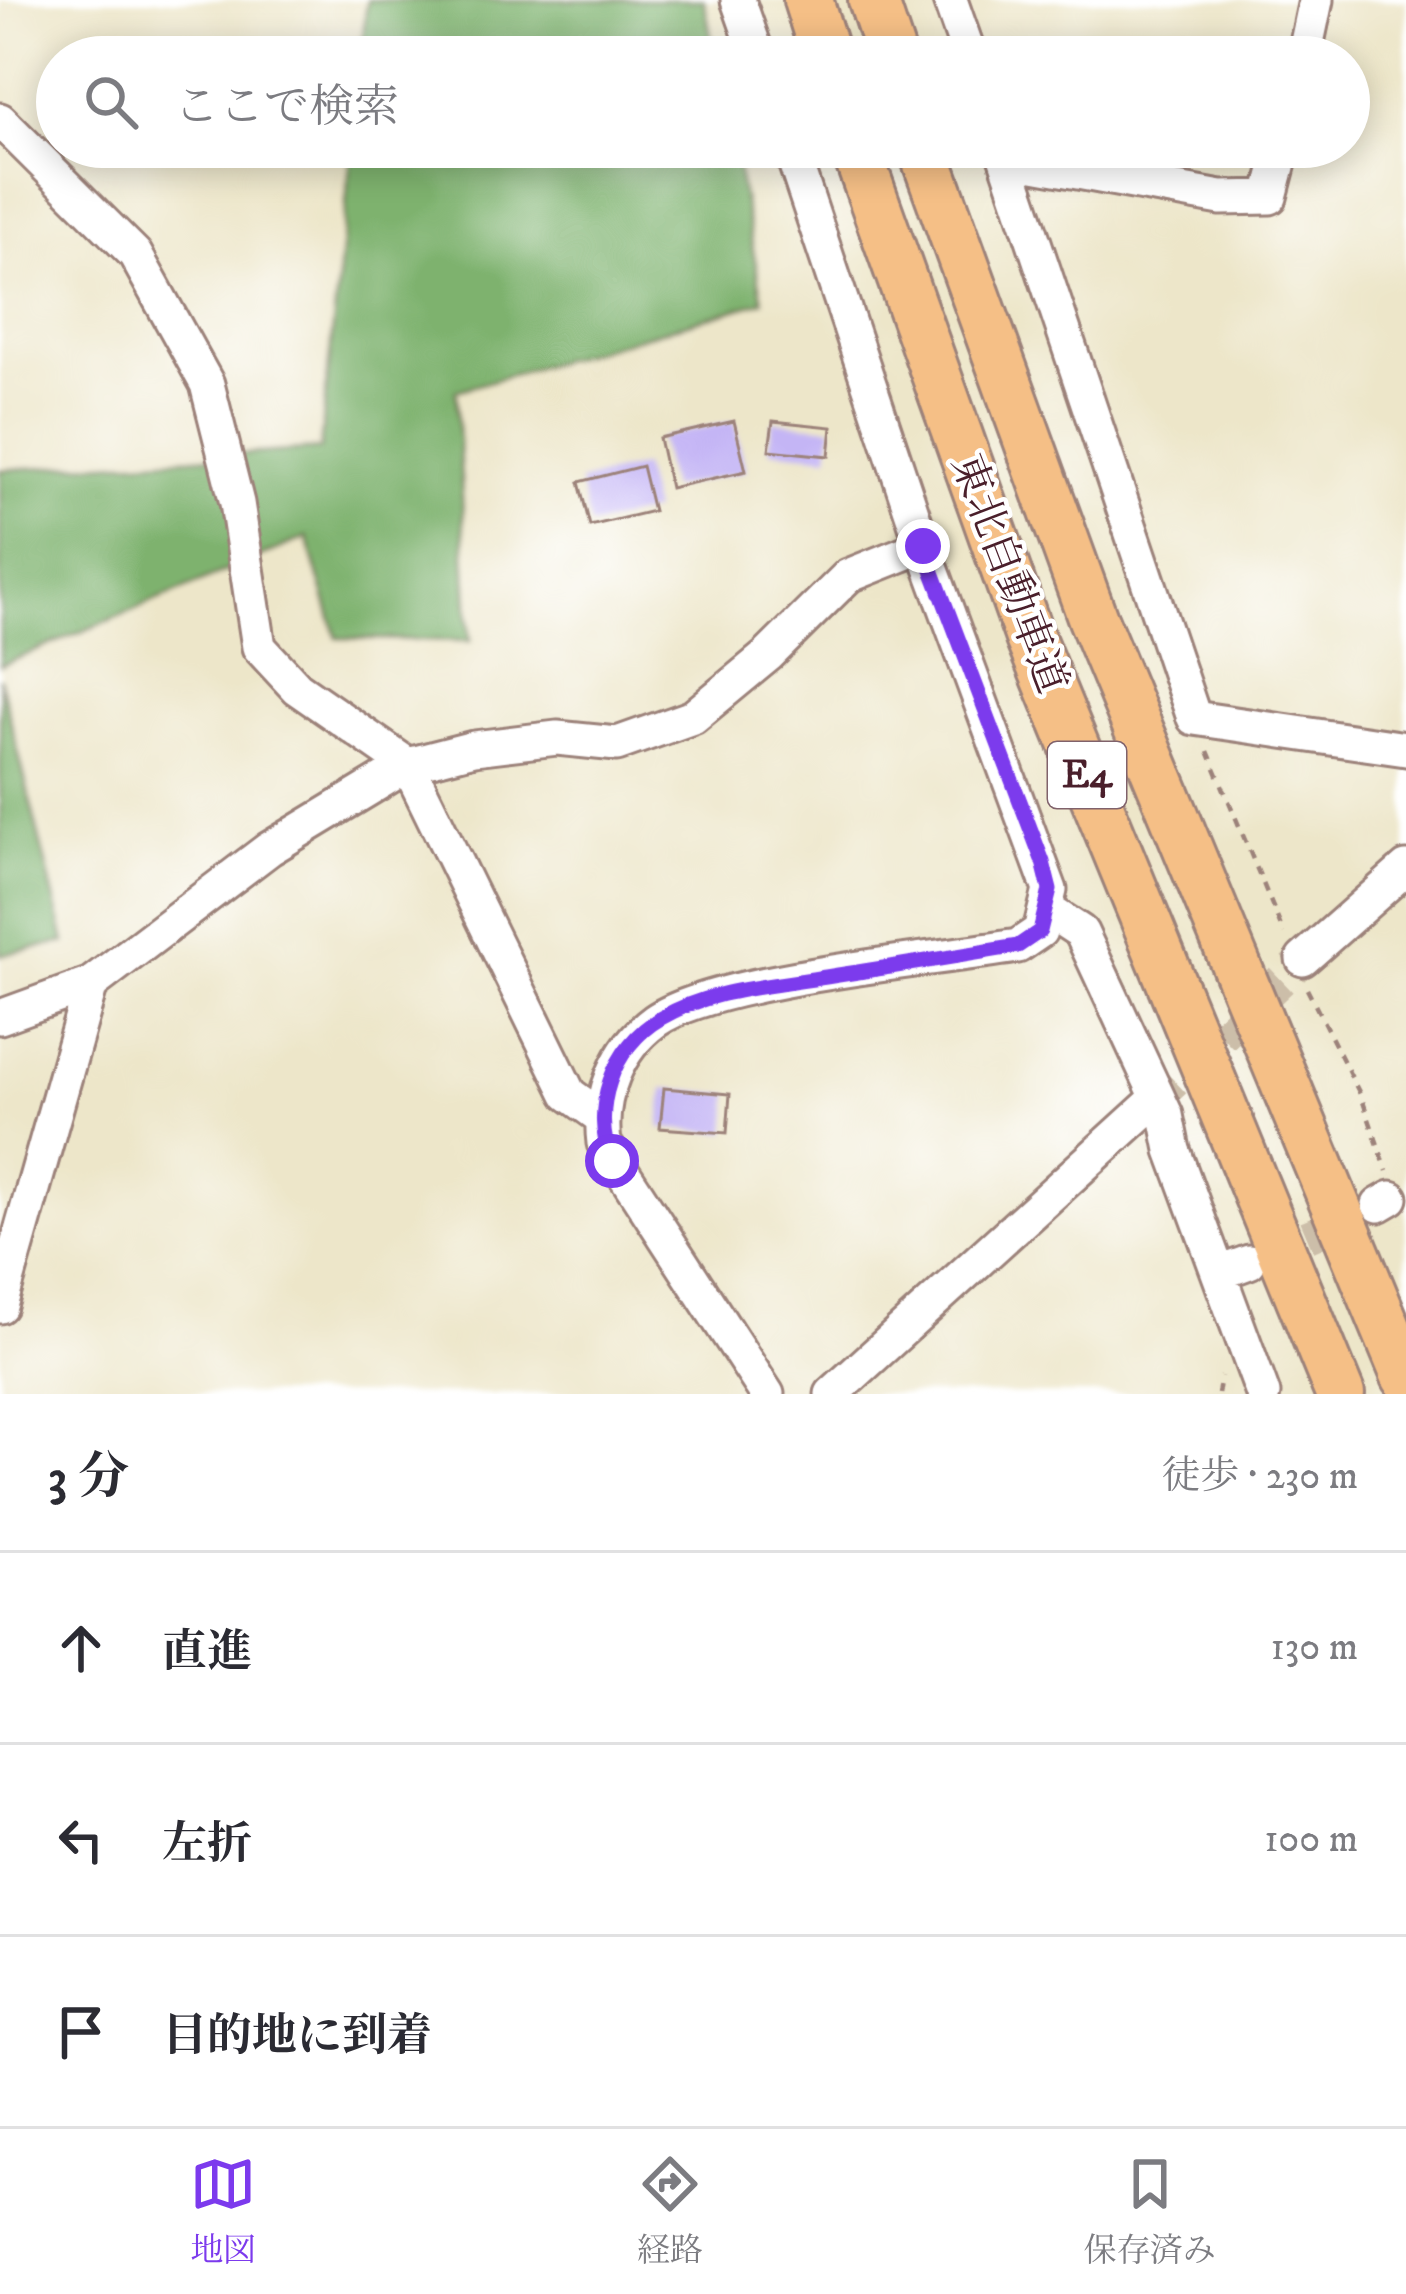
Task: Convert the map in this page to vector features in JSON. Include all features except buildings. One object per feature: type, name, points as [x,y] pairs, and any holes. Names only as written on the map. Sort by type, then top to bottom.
[{"type":"highway","points":[[808,0],[819,36]]},
{"type":"highway","points":[[873,0],[885,36]]},
{"type":"highway","name":"東北自動車道","points":[[862,168],[1030,638],[1340,1394]]},
{"type":"highway","name":"東北自動車道","points":[[930,168],[1093,619],[1406,1376]]},
{"type":"highway","points":[[1355,1254],[1406,1327]]},
{"type":"street","points":[[738,0],[751,36]]},
{"type":"street","points":[[950,0],[963,36]]},
{"type":"street","points":[[1308,36],[1316,0]]},
{"type":"street","points":[[0,120],[36,156]]},
{"type":"street","points":[[48,168],[135,254],[207,384],[237,503],[259,647],[297,688],[408,765],[569,1094],[601,1117]]},
{"type":"street","points":[[766,1394],[612,1161],[601,1117],[625,1052],[655,1021],[713,995],[1018,946],[1040,931],[1048,911],[1043,862],[923,546],[797,168]]},
{"type":"street","points":[[1009,168],[1194,718],[1406,749]]},
{"type":"street","points":[[1076,168],[1221,198],[1270,197],[1278,168]]},
{"type":"street","points":[[0,1017],[91,984],[269,849],[408,765],[474,748],[557,737],[616,744],[693,717],[768,655],[848,576],[923,546]]},
{"type":"street","points":[[1303,959],[1406,868]]},
{"type":"street","points":[[1048,911],[1081,932],[1166,1115],[1173,1150],[1234,1267],[1263,1394]]},
{"type":"street","points":[[0,1306],[91,984]]},
{"type":"street","points":[[832,1394],[1151,1104]]},
{"type":"green space","points":[[367,0],[704,0],[711,36],[363,36]]},
{"type":"green space","points":[[350,168],[737,168],[763,301],[456,391],[470,641],[337,638],[307,537],[0,666],[0,470],[320,449]]},
{"type":"green space","points":[[0,678],[65,942],[0,955]]},
{"type":"tunnel","points":[[1151,1104],[1303,959]]},
{"type":"tunnel","points":[[1262,1256],[1358,1215]]},
{"type":"route","points":[[612,1161],[601,1117],[608,1086],[625,1052],[655,1021],[713,995],[1018,946],[1040,931],[1050,890],[1043,862],[923,546]]}]
